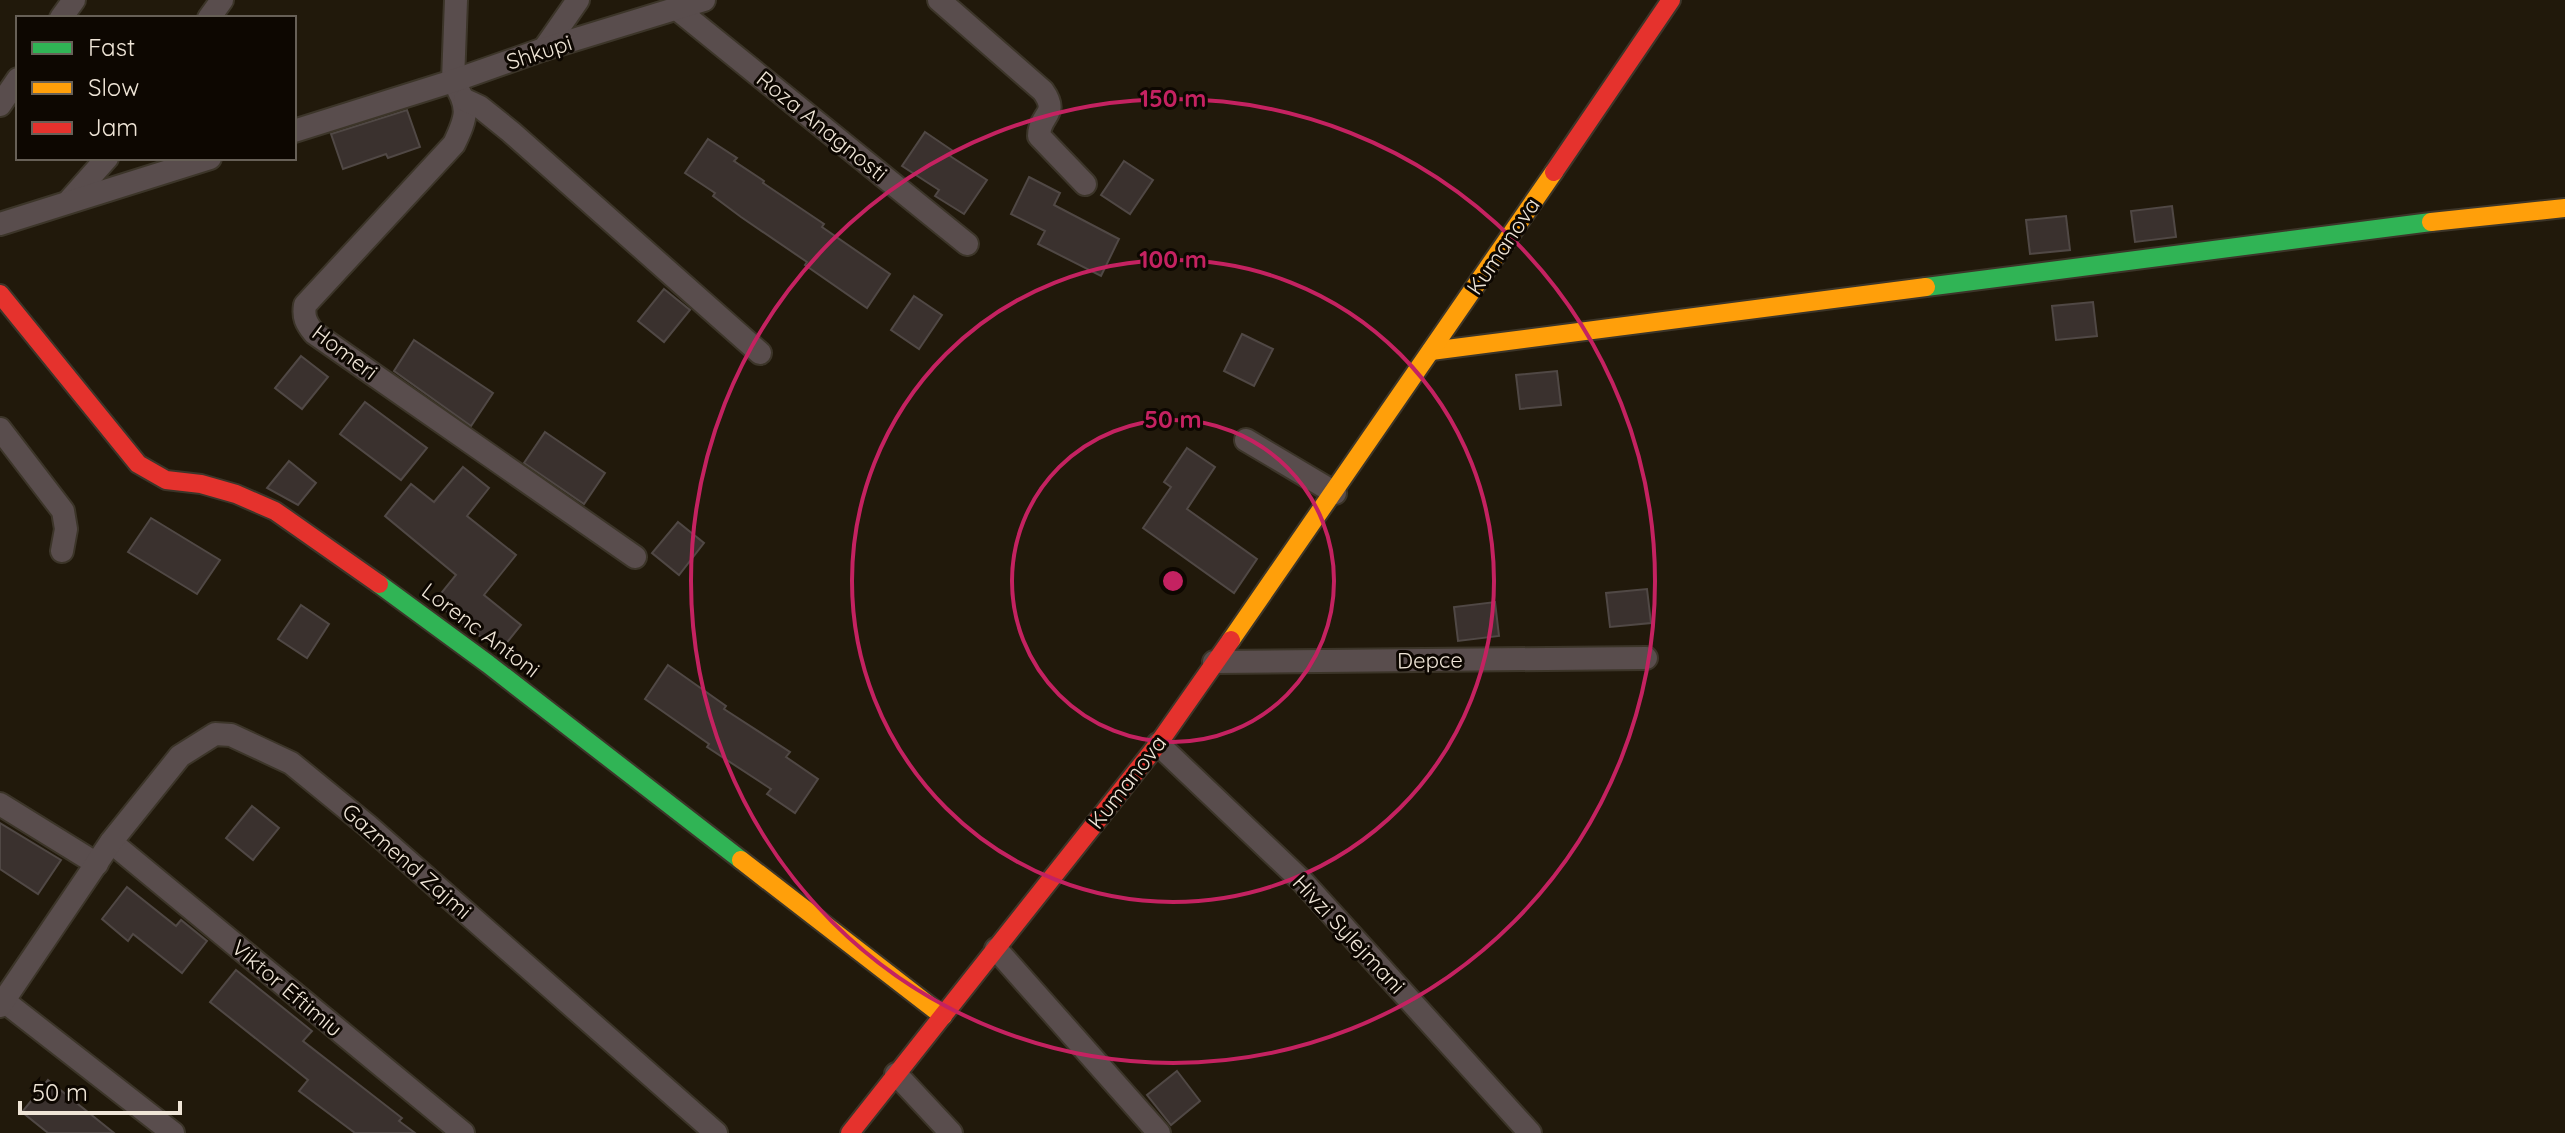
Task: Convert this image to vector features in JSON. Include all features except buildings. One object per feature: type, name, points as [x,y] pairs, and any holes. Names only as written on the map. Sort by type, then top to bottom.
[{"type":"street","points":[[456,0],[459,91],[511,132],[760,353]]},
{"type":"street","points":[[544,49],[578,0]]},
{"type":"street","name":"Shkupi","points":[[296,131],[459,91],[544,49],[704,0]]},
{"type":"street","points":[[939,0],[1043,91],[1050,101],[1050,111],[1039,126],[1039,136],[1085,184]]},
{"type":"street","name":"Kumanova","points":[[850,1133],[1158,744],[1335,493],[1671,0]]},
{"type":"street","name":"Roza Anagnosti","points":[[677,9],[967,244]]},
{"type":"street","points":[[0,105],[16,82]]},
{"type":"street","name":"Homeri","points":[[459,91],[465,122],[454,144],[305,305],[303,314],[306,323],[314,333],[635,557]]},
{"type":"street","points":[[68,203],[105,160]]},
{"type":"street","points":[[0,224],[204,160]]},
{"type":"street","points":[[1431,351],[2473,217],[2565,208]]},
{"type":"street","name":"Lorenc Antoni","points":[[0,294],[138,464],[166,480],[201,484],[236,494],[275,511],[348,561],[488,664],[943,1016]]},
{"type":"street","points":[[0,429],[63,511],[66,529],[62,551]]},
{"type":"street","points":[[1246,440],[1335,493]]},
{"type":"street","name":"Depce","points":[[1214,662],[1646,658]]},
{"type":"street","name":"Gazmend Zajmi","points":[[1,1002],[111,842],[180,756],[199,741],[215,734],[231,735],[291,763],[368,826],[716,1133]]},
{"type":"street","name":"Hivzi Sylejmani","points":[[1158,744],[1302,881],[1530,1133]]},
{"type":"street","points":[[0,804],[97,864]]},
{"type":"street","name":"Viktor Eftimiu","points":[[111,842],[463,1133]]},
{"type":"street","points":[[996,949],[1159,1133]]},
{"type":"street","points":[[1,1002],[173,1133]]},
{"type":"street","points":[[896,1074],[951,1133]]},
{"type":"traffic: fast","points":[[1926,287],[2431,222]]},
{"type":"traffic: fast","points":[[379,584],[488,664],[741,860]]},
{"type":"traffic: slow","points":[[1231,640],[1554,172]]},
{"type":"traffic: slow","points":[[2431,222],[2565,208]]},
{"type":"traffic: slow","points":[[1431,351],[1926,287]]},
{"type":"traffic: slow","points":[[741,860],[943,1016]]},
{"type":"traffic: jam","points":[[1554,172],[1671,0]]},
{"type":"traffic: jam","points":[[0,294],[138,464],[166,480],[201,484],[236,494],[275,511],[379,584]]},
{"type":"traffic: jam","points":[[850,1133],[1158,744],[1231,640]]}]
